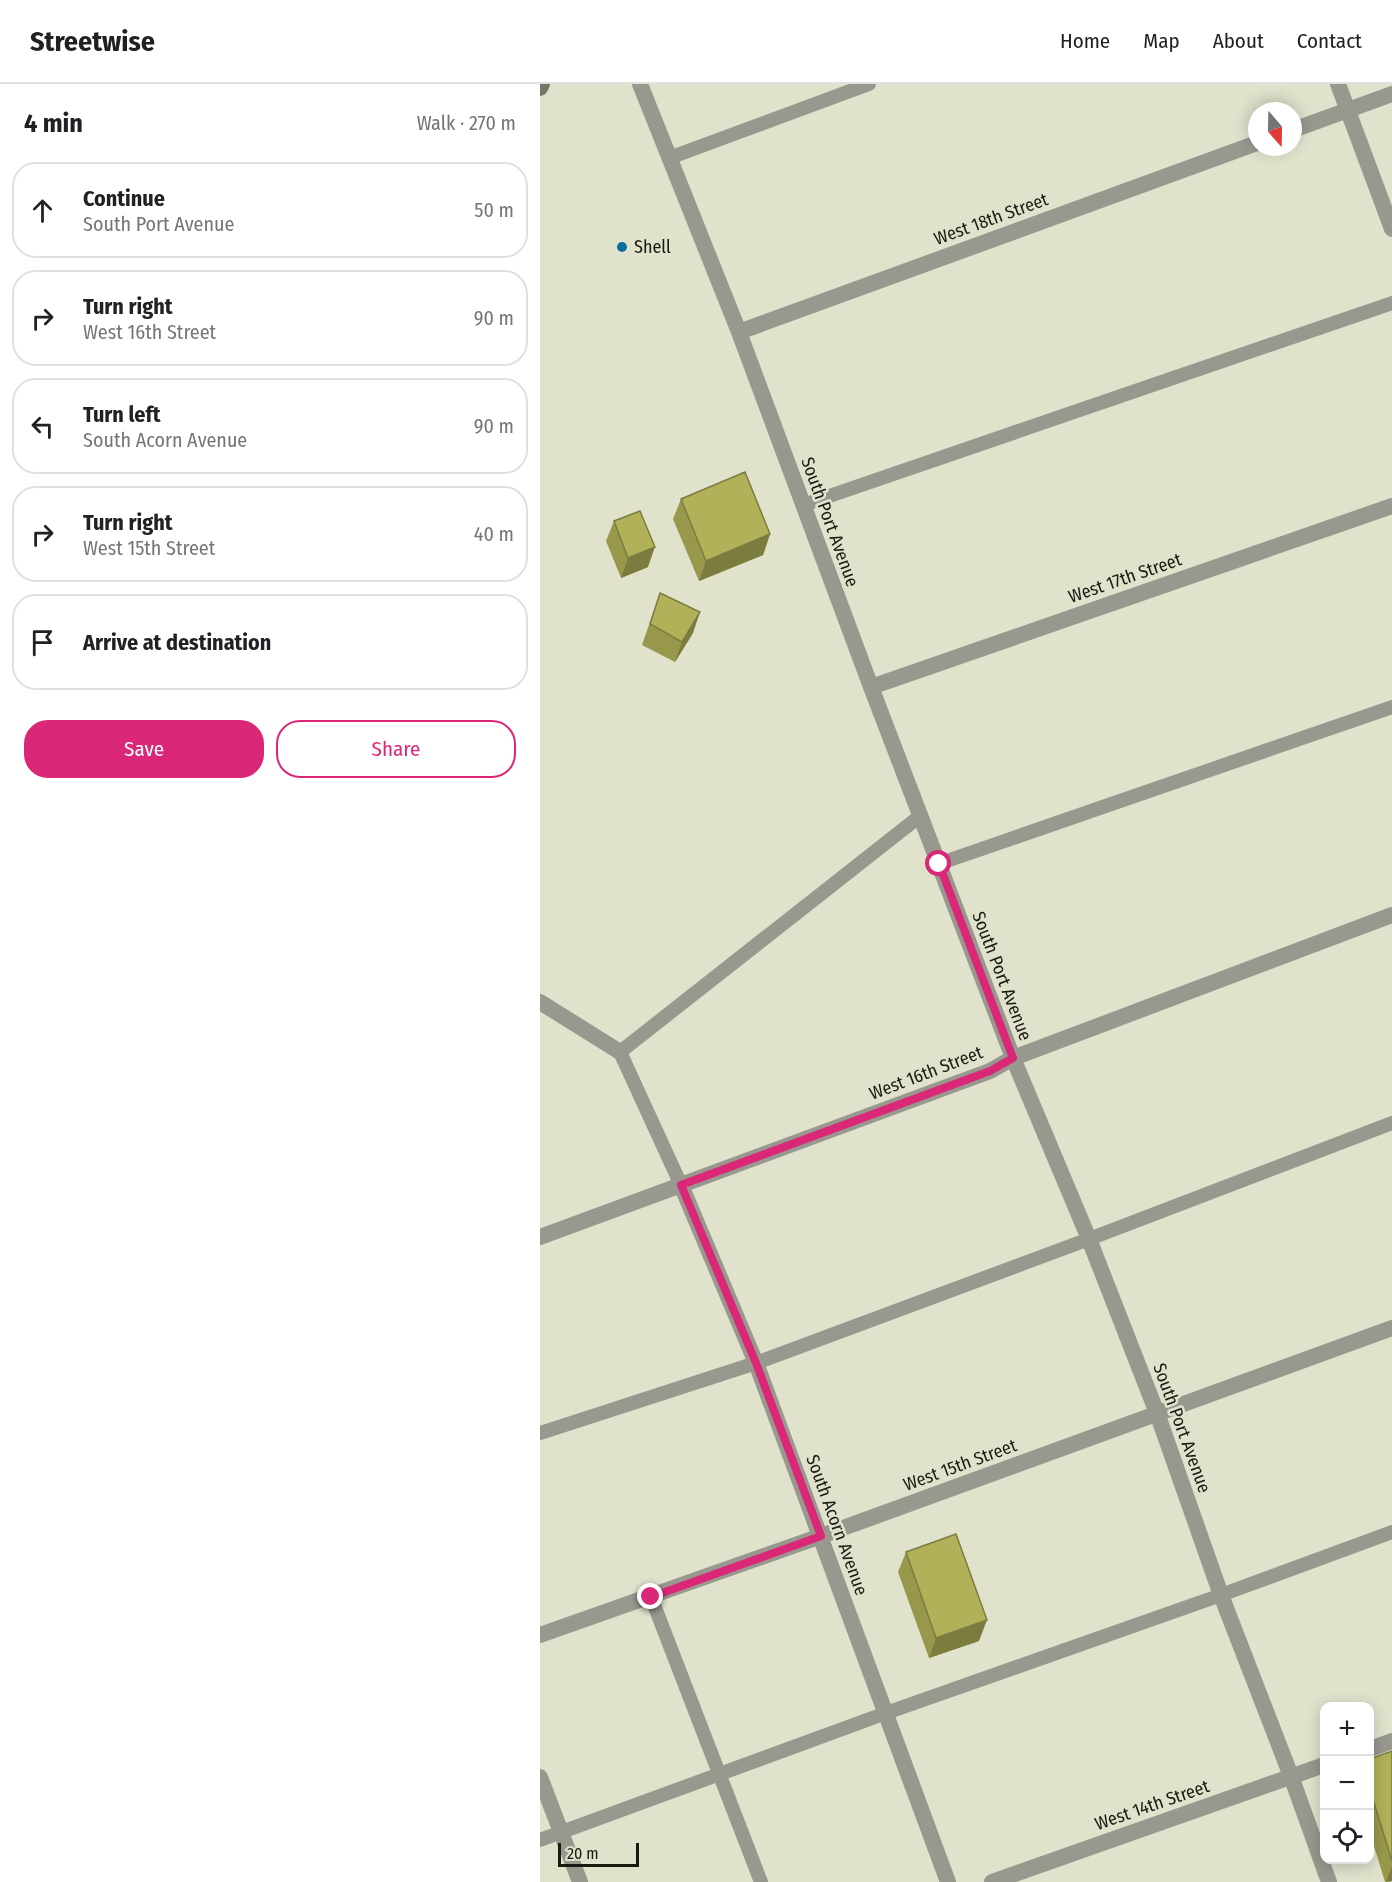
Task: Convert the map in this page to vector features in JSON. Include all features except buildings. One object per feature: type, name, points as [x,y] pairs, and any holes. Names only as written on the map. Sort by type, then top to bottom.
[{"type":"street","name":"South Port Avenue","points":[[640,84],[739,332],[871,687],[1013,1058],[1089,1239],[1157,1413],[1221,1595],[1329,1882]]},
{"type":"street","points":[[1338,84],[1392,229]]},
{"type":"street","points":[[1302,127],[1392,94]]},
{"type":"street","name":"West 18th Street","points":[[739,332],[1248,146]]},
{"type":"street","name":"West 17th Street","points":[[871,687],[1392,506]]},
{"type":"street","name":"West 16th Street","points":[[540,1237],[990,1071],[1013,1058],[1392,915]]},
{"type":"street","points":[[540,1002],[620,1052]]},
{"type":"street","name":"South Acorn Avenue","points":[[681,1185],[756,1363],[948,1882]]},
{"type":"street","name":"West 15th Street","points":[[540,1635],[821,1536],[1392,1328]]},
{"type":"street","points":[[1374,1748],[1392,1741]]},
{"type":"street","name":"West 14th Street","points":[[992,1882],[1320,1766]]},
{"type":"street","points":[[540,1777],[580,1882]]},
{"type":"lane","points":[[669,158],[869,84]]},
{"type":"lane","points":[[803,505],[1392,303]]},
{"type":"lane","points":[[939,864],[1392,707]]},
{"type":"lane","points":[[681,1185],[620,1052],[920,816]]},
{"type":"lane","points":[[540,1433],[756,1363],[1392,1124]]},
{"type":"lane","points":[[540,1840],[886,1713],[1392,1532]]},
{"type":"lane","points":[[651,1597],[761,1882]]},
{"type":"place","name":"Shell","points":[[622,247]]},
{"type":"route","points":[[651,1597],[821,1536],[756,1363],[681,1185],[990,1071],[1013,1058],[939,864]]}]
